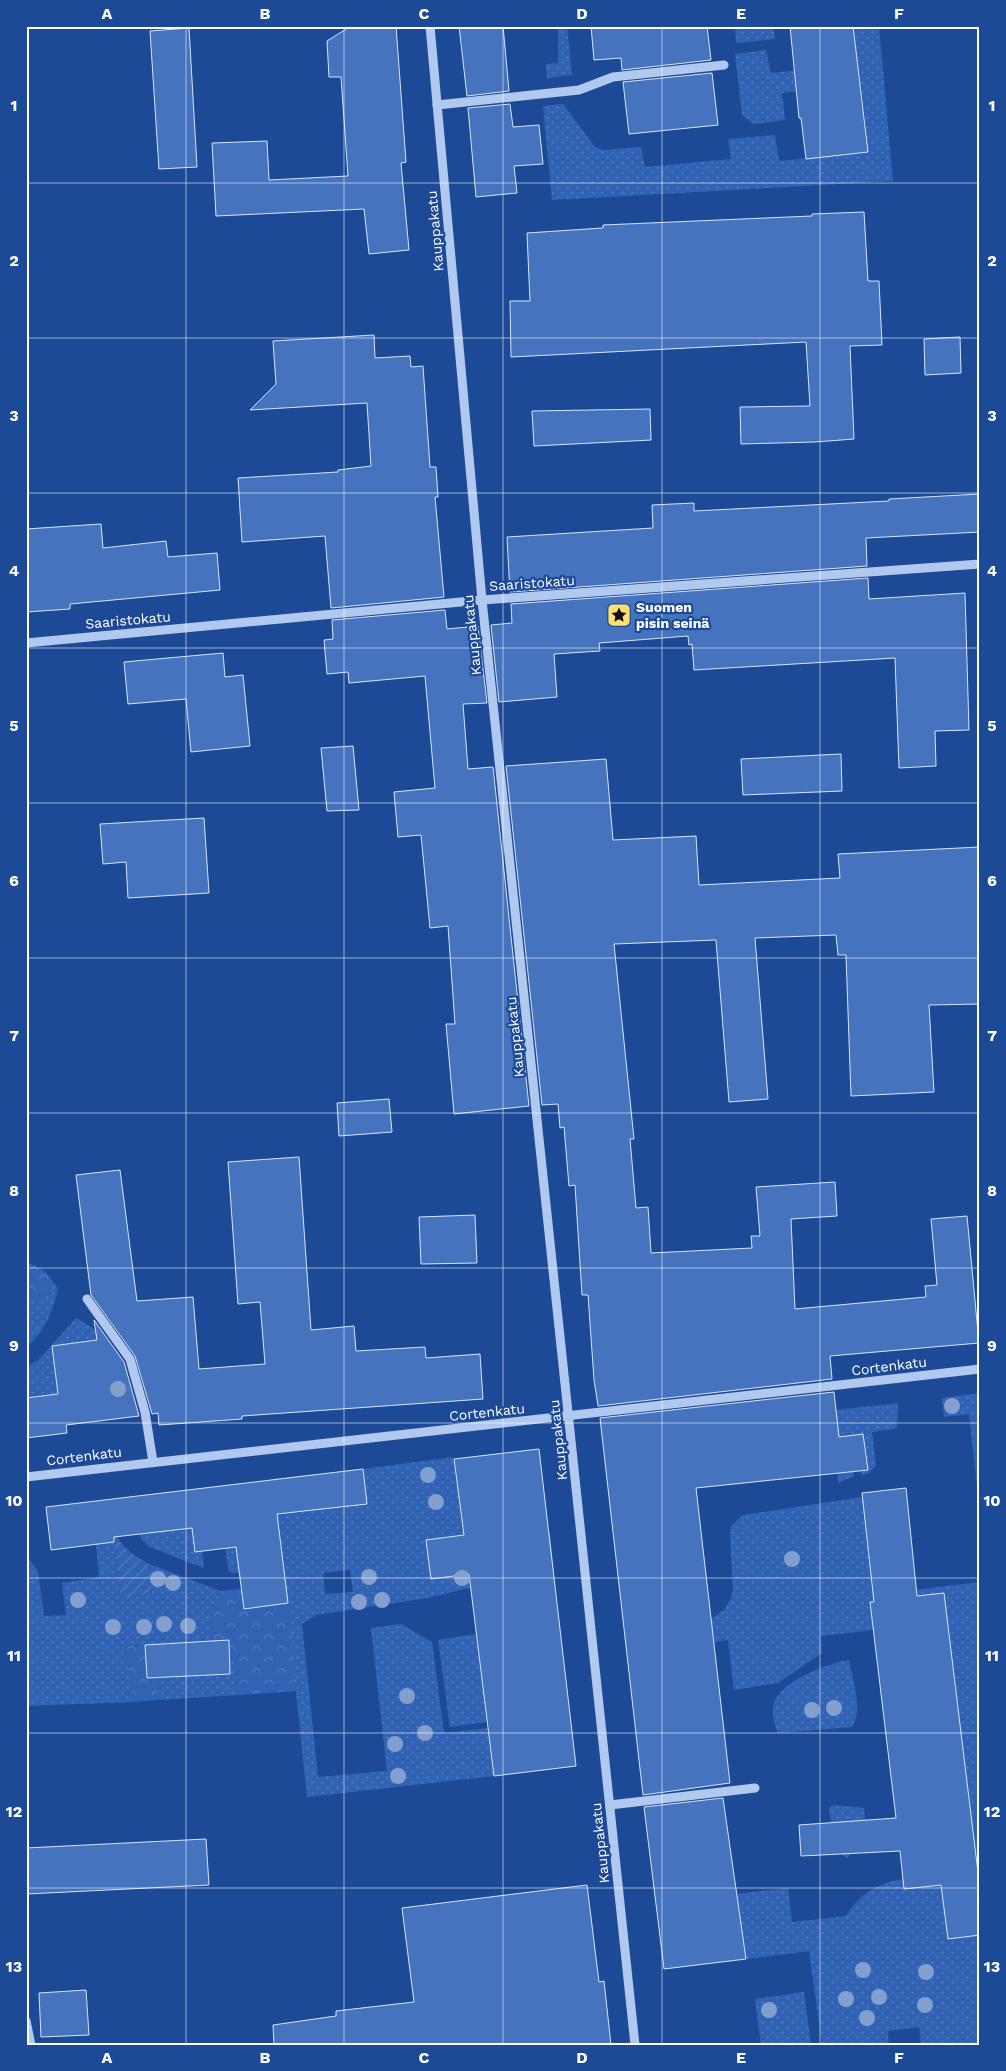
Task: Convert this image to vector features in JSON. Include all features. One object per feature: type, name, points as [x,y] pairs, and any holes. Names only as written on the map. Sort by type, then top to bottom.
[{"type":"street","name":"Kauppakatu","points":[[430,26],[482,600],[635,2045]]},
{"type":"street","points":[[437,104],[579,90],[613,77],[724,65]]},
{"type":"street","name":"Saaristokatu","points":[[26,643],[482,600],[980,564]]},
{"type":"street","points":[[87,1298],[130,1359],[145,1412],[152,1462]]},
{"type":"street","name":"Cortenkatu","points":[[26,1477],[980,1369]]},
{"type":"street","points":[[610,1805],[755,1788]]},
{"type":"street","points":[[26,2021],[31,2045]]},
{"type":"green space","points":[[558,26],[567,26],[572,75],[547,78],[546,64],[558,63]]},
{"type":"green space","points":[[735,26],[773,26],[775,39],[736,43]]},
{"type":"green space","points":[[853,26],[879,26],[893,181],[552,200],[543,106],[563,104],[595,147],[603,150],[641,147],[645,167],[731,159],[728,139],[775,135],[779,161],[868,152],[861,84],[782,93],[785,120],[754,124],[742,115],[735,54],[766,50],[771,73],[857,64]]},
{"type":"green space","points":[[26,1263],[45,1272],[58,1290],[35,1299],[26,1299]]},
{"type":"green space","points":[[58,1290],[43,1328],[26,1347],[26,1299],[35,1299]]},
{"type":"green space","points":[[76,1318],[96,1330],[101,1339],[52,1346],[58,1394],[26,1398],[26,1368],[38,1360]]},
{"type":"green space","points":[[980,1393],[980,1513],[969,1414],[944,1417],[942,1398]]},
{"type":"green space","points":[[898,1403],[897,1427],[872,1432],[876,1465],[869,1473],[862,1475],[860,1459],[867,1458],[863,1434],[842,1437],[852,1461],[854,1476],[838,1483],[836,1410]]},
{"type":"green space","points":[[453,1457],[457,1487],[512,1539],[550,1533],[554,1571],[504,1577],[498,1581],[427,1598],[316,1615],[302,1624],[318,1777],[387,1771],[371,1628],[401,1624],[432,1642],[444,1733],[488,1728],[494,1776],[307,1797],[283,1568],[239,1573],[229,1572],[225,1548],[277,1520],[272,1479],[315,1474],[319,1509],[367,1504],[363,1469]],"holes":[[[456,1536],[461,1575],[431,1579],[426,1540]],[[350,1570],[353,1592],[325,1594],[323,1573]]]},
{"type":"green space","points":[[863,1497],[873,1595],[980,1582],[980,2045],[921,2045],[919,2027],[888,2031],[889,2045],[822,2045],[809,1951],[746,1959],[742,1928],[660,1938],[735,1894],[788,1888],[792,1922],[846,1916],[857,1901],[870,1891],[893,1881],[903,1879],[904,1889],[979,1880],[944,1593],[870,1602],[873,1630],[821,1636],[822,1653],[778,1683],[734,1690],[728,1640],[714,1642],[711,1619],[725,1609],[733,1590],[731,1526],[743,1515]]},
{"type":"green space","points":[[136,1527],[192,1528],[195,1552],[202,1551],[204,1568],[150,1547],[142,1540]]},
{"type":"green space","points":[[112,1528],[119,1540],[128,1549],[149,1564],[152,1594],[121,1598]]},
{"type":"green space","points":[[114,1542],[121,1598],[152,1594],[149,1564],[221,1591],[210,1619],[213,1641],[126,1646],[133,1702],[26,1706],[26,1555],[38,1571],[44,1616],[66,1615],[62,1583],[99,1577],[96,1544]]},
{"type":"green space","points":[[241,1589],[244,1609],[288,1603],[297,1691],[238,1695],[237,1665],[230,1658],[229,1641],[213,1641],[210,1619],[221,1591]]},
{"type":"green space","points":[[476,1634],[487,1722],[450,1727],[438,1640]]},
{"type":"green space","points":[[145,1645],[147,1678],[158,1678],[159,1700],[133,1702],[126,1646]]},
{"type":"green space","points":[[230,1658],[237,1665],[238,1695],[159,1700],[158,1678],[230,1674]]},
{"type":"green space","points":[[849,1660],[857,1704],[857,1712],[852,1727],[778,1733],[773,1711],[778,1695],[786,1687],[806,1674]]},
{"type":"green space","points":[[832,1805],[864,1808],[865,1823],[863,1836],[857,1847],[847,1858],[841,1854],[839,1823],[831,1823],[829,1808]]},
{"type":"green space","points":[[804,1992],[811,2045],[761,2045],[755,1999]]},
{"type":"building","points":[[351,26],[396,26],[406,162],[401,163],[409,250],[369,254],[364,209],[216,216],[212,143],[267,141],[269,180],[348,176],[341,77],[329,77],[327,41]]},
{"type":"building","points":[[459,26],[503,26],[509,91],[467,96]]},
{"type":"building","points":[[591,26],[707,26],[711,60],[622,70],[621,58],[594,60]]},
{"type":"building","points":[[790,26],[853,26],[868,152],[806,159],[801,118],[799,118]]},
{"type":"building","points":[[189,28],[197,167],[159,169],[150,31]]},
{"type":"building","points":[[712,73],[718,125],[629,134],[623,82]]},
{"type":"building","points":[[510,104],[513,127],[539,125],[543,164],[514,166],[517,193],[476,197],[468,108]]},
{"type":"building","points":[[864,212],[868,281],[879,281],[882,345],[850,346],[854,439],[741,444],[740,407],[810,406],[806,342],[511,357],[510,301],[530,301],[527,233],[603,228],[603,225]]},
{"type":"building","points":[[374,335],[375,358],[410,356],[411,367],[423,366],[430,467],[436,467],[438,497],[435,497],[444,597],[331,608],[325,536],[242,542],[238,478],[338,472],[338,470],[371,466],[367,403],[250,410],[276,384],[273,341]]},
{"type":"building","points":[[960,337],[961,373],[925,375],[924,339]]},
{"type":"building","points":[[650,409],[651,440],[534,446],[532,411]]},
{"type":"building","points":[[980,494],[980,532],[866,538],[867,566],[510,592],[507,537],[653,528],[652,505],[694,503],[694,511],[889,501],[889,499]]},
{"type":"building","points":[[101,524],[103,548],[166,541],[168,557],[217,553],[220,590],[70,604],[70,609],[26,612],[26,529]]},
{"type":"building","points":[[868,578],[869,599],[965,593],[969,730],[935,731],[936,766],[899,768],[895,658],[694,670],[692,644],[689,645],[688,636],[599,643],[600,651],[554,654],[557,697],[499,702],[491,625],[512,623],[511,604]]},
{"type":"building","points":[[445,610],[447,629],[478,626],[487,703],[463,704],[468,769],[493,767],[529,1106],[454,1114],[446,1024],[455,1024],[448,926],[430,928],[421,835],[398,837],[394,792],[435,788],[425,676],[349,683],[348,672],[327,674],[324,640],[333,639],[332,620]]},
{"type":"building","points":[[223,653],[225,677],[243,675],[250,746],[191,752],[186,699],[128,704],[124,662]]},
{"type":"building","points":[[353,746],[359,810],[327,811],[321,748]]},
{"type":"building","points":[[841,754],[842,791],[743,795],[741,759]]},
{"type":"building","points":[[606,759],[613,840],[696,836],[699,885],[840,878],[838,854],[980,847],[980,1004],[929,1005],[934,1092],[851,1096],[846,955],[838,955],[836,935],[755,938],[768,1099],[729,1102],[716,940],[614,944],[634,1139],[630,1139],[636,1208],[648,1207],[651,1253],[752,1248],[751,1236],[760,1236],[756,1187],[835,1182],[837,1216],[791,1219],[795,1309],[926,1297],[925,1286],[937,1285],[931,1219],[967,1216],[979,1343],[830,1356],[832,1379],[598,1406],[594,1380],[588,1295],[582,1295],[575,1185],[569,1186],[564,1127],[560,1128],[558,1104],[542,1105],[506,766]]},
{"type":"building","points":[[204,818],[209,893],[128,898],[126,862],[103,864],[100,824]]},
{"type":"building","points":[[389,1099],[392,1132],[339,1136],[337,1103]]},
{"type":"building","points":[[299,1157],[311,1330],[354,1326],[356,1351],[425,1347],[426,1358],[480,1354],[483,1399],[242,1416],[242,1419],[159,1425],[158,1413],[152,1414],[135,1356],[91,1295],[76,1175],[120,1170],[137,1301],[193,1297],[199,1369],[265,1364],[260,1302],[238,1304],[228,1162]]},
{"type":"building","points":[[475,1215],[477,1263],[421,1264],[419,1217]]},
{"type":"building","points":[[94,1320],[124,1362],[139,1416],[66,1425],[67,1433],[26,1438],[26,1398],[58,1394],[52,1346],[97,1340]]},
{"type":"building","points":[[834,1392],[839,1437],[863,1434],[868,1470],[696,1488],[730,1783],[643,1795],[600,1418]]},
{"type":"building","points":[[539,1449],[576,1766],[494,1776],[469,1574],[431,1579],[426,1540],[464,1535],[454,1459]]},
{"type":"building","points":[[363,1469],[367,1504],[277,1514],[288,1603],[244,1609],[236,1547],[195,1552],[192,1528],[114,1537],[114,1542],[51,1550],[46,1507]]},
{"type":"building","points":[[906,1488],[917,1596],[944,1593],[980,1889],[980,1935],[948,1939],[941,1885],[904,1889],[900,1851],[801,1856],[799,1825],[896,1818],[870,1602],[874,1602],[862,1493]]},
{"type":"building","points":[[229,1640],[230,1674],[147,1678],[145,1645]]},
{"type":"building","points":[[723,1798],[746,1959],[664,1969],[644,1807]]},
{"type":"building","points":[[206,1839],[209,1885],[26,1894],[26,1848]]},
{"type":"building","points":[[587,1885],[599,1982],[604,1981],[611,2045],[274,2045],[273,2025],[336,2016],[336,2011],[414,2002],[402,1908]]},
{"type":"building","points":[[86,1990],[89,2035],[41,2037],[39,1993]]},
{"type":"place","name":"Suomen pisin seinä","points":[[619,615]]}]
